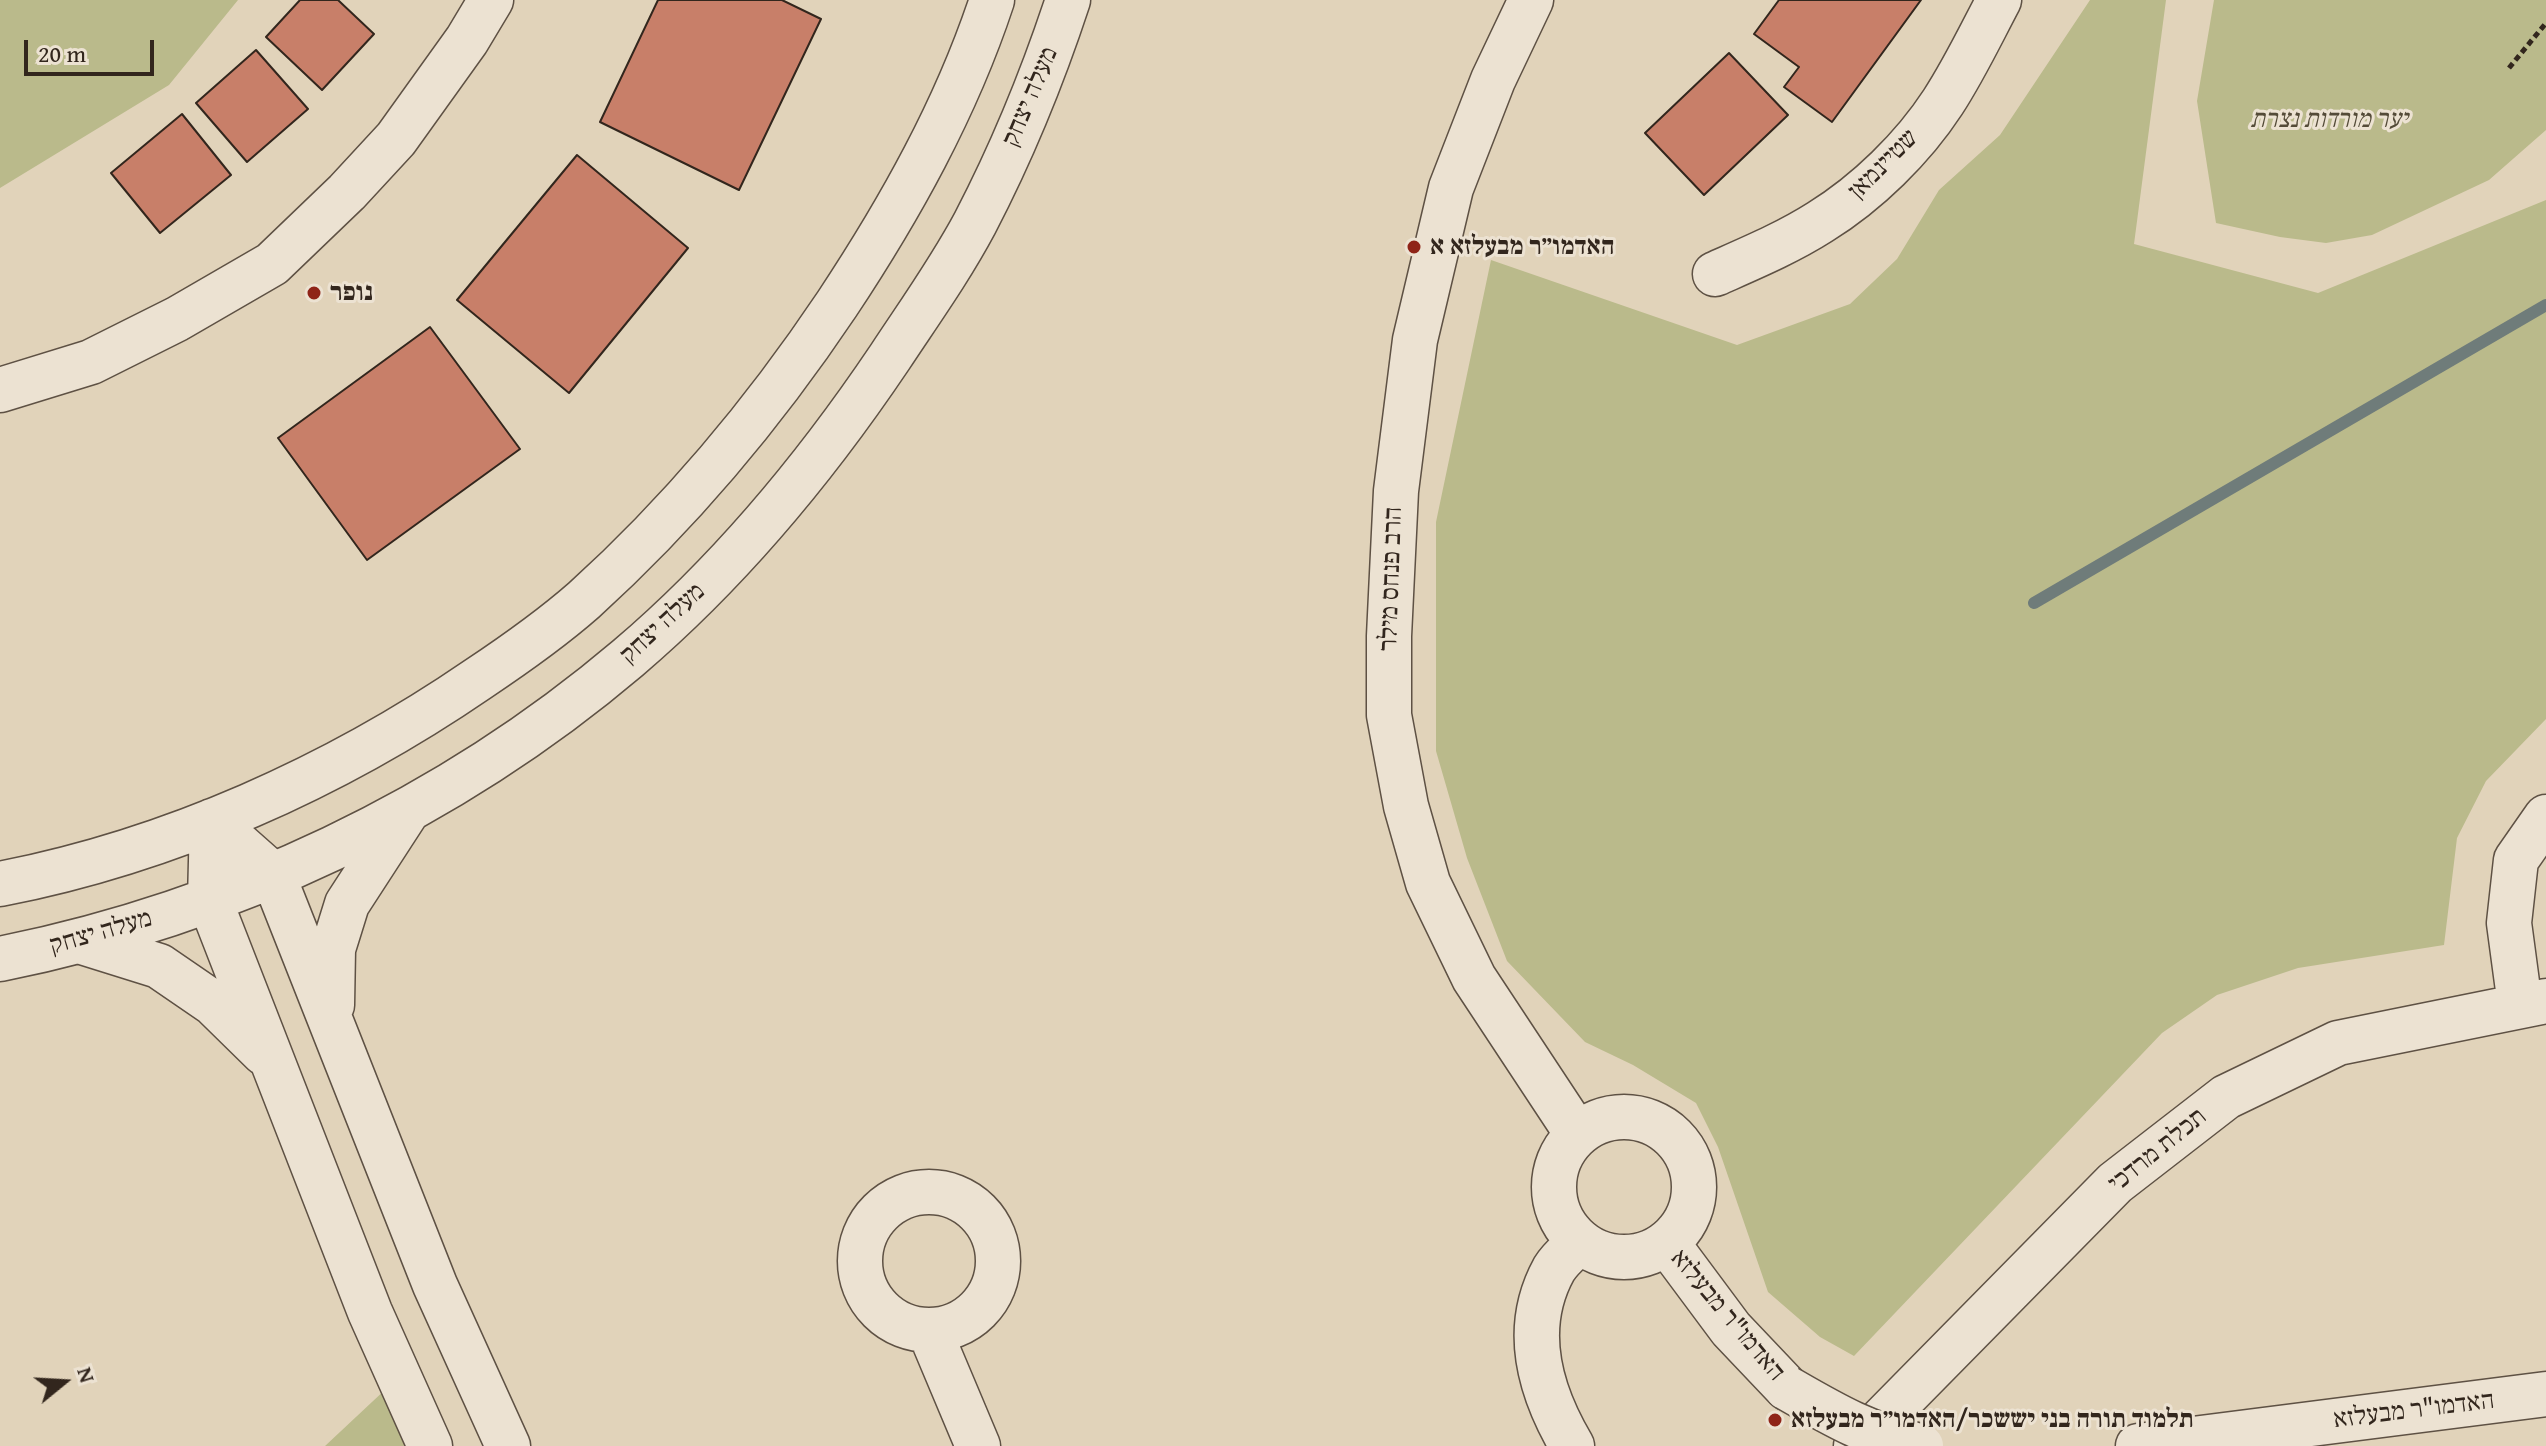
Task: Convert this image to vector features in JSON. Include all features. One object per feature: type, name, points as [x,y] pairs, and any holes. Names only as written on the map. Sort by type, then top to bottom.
[{"type":"street","points":[[0,390],[91,362],[177,319],[272,264],[347,192],[396,139],[467,40],[491,0]]},
{"type":"street","points":[[0,884],[148,845],[300,782],[374,744],[448,700],[516,654],[582,601],[699,486],[760,413],[811,344],[910,190],[941,125],[992,0]]},
{"type":"street","name":"מעלה יצחק","points":[[0,959],[79,941],[210,901],[273,875],[409,808],[488,762],[559,713],[630,657],[753,536],[818,458],[919,314],[973,225],[1007,155],[1042,73],[1068,0]]},
{"type":"street","name":"הרב פנחס מילר","points":[[1531,0],[1493,80],[1451,188],[1415,340],[1396,491],[1389,636],[1389,715],[1406,806],[1428,883],[1474,978],[1577,1134]]},
{"type":"street","name":"שטיינמאן","points":[[1715,274],[1822,222],[1904,151],[1942,103],[1999,0]]},
{"type":"street","points":[[331,1017],[333,949],[347,904],[409,808]]},
{"type":"street","points":[[2533,1003],[2509,923],[2516,860],[2546,817]]},
{"type":"street","points":[[212,821],[273,875],[435,1285],[508,1446]]},
{"type":"street","points":[[212,821],[210,901],[370,1312],[430,1446]]},
{"type":"street","points":[[79,941],[159,966],[213,1003],[274,1063]]},
{"type":"street","name":"תכלת מרדכי","points":[[1856,1446],[2115,1183],[2226,1097],[2338,1043],[2533,1003]]},
{"type":"street","points":[[1629,1117],[1653,1123],[1673,1138],[1687,1158],[1693,1190],[1683,1225],[1667,1243],[1644,1254],[1624,1258],[1600,1254],[1579,1242],[1563,1223],[1555,1202],[1554,1177],[1562,1154],[1577,1134],[1606,1119],[1629,1117]]},
{"type":"street","points":[[1572,1446],[1553,1414],[1539,1369],[1538,1316],[1554,1268],[1579,1242]]},
{"type":"street","name":"האדמו\"ר מבעלזא","points":[[1667,1243],[1731,1329],[1787,1388],[1848,1424],[1921,1446]]},
{"type":"street","points":[[930,1332],[978,1446]]},
{"type":"street","name":"האדמו\"ר מבעלזא","points":[[2138,1446],[2294,1436],[2546,1394]]},
{"type":"path","points":[[2509,68],[2546,23]]},
{"type":"green space","points":[[0,0],[238,0],[169,85],[0,188]]},
{"type":"green space","points":[[2090,0],[2166,0],[2134,244],[2318,293],[2546,200],[2546,719],[2486,781],[2457,838],[2444,945],[2298,968],[2217,995],[2162,1033],[1854,1356],[1820,1337],[1768,1292],[1718,1147],[1696,1103],[1633,1065],[1585,1042],[1507,961],[1467,858],[1436,751],[1436,522],[1491,260],[1737,345],[1850,304],[1897,259],[1939,190],[2000,135]]},
{"type":"green space","name":"יער מורדות נצרת","points":[[2214,0],[2546,0],[2546,130],[2489,180],[2372,235],[2326,243],[2216,223],[2197,101]]},
{"type":"green space","points":[[388,1387],[421,1446],[325,1446]]},
{"type":"building","points":[[300,0],[338,0],[374,34],[322,90],[266,37]]},
{"type":"building","points":[[658,0],[782,0],[821,19],[739,190],[600,122]]},
{"type":"building","points":[[1779,0],[1921,0],[1832,122],[1784,87],[1799,67],[1754,34]]},
{"type":"building","points":[[256,50],[308,109],[247,162],[196,103]]},
{"type":"building","points":[[1729,53],[1788,115],[1704,195],[1645,133]]},
{"type":"building","points":[[182,114],[231,175],[160,233],[111,173]]},
{"type":"building","points":[[577,155],[688,248],[569,393],[457,300]]},
{"type":"building","points":[[430,327],[520,449],[367,560],[278,438]]},
{"type":"waterway","points":[[2034,603],[2546,305]]},
{"type":"place","name":"האדמו״ר מבעלזא א","points":[[1414,247]]},
{"type":"place","name":"נופר","points":[[314,293]]},
{"type":"place","name":"תלמוד תורה בני יששכר/האדמו״ר מבעלזא","points":[[1775,1420]]}]
